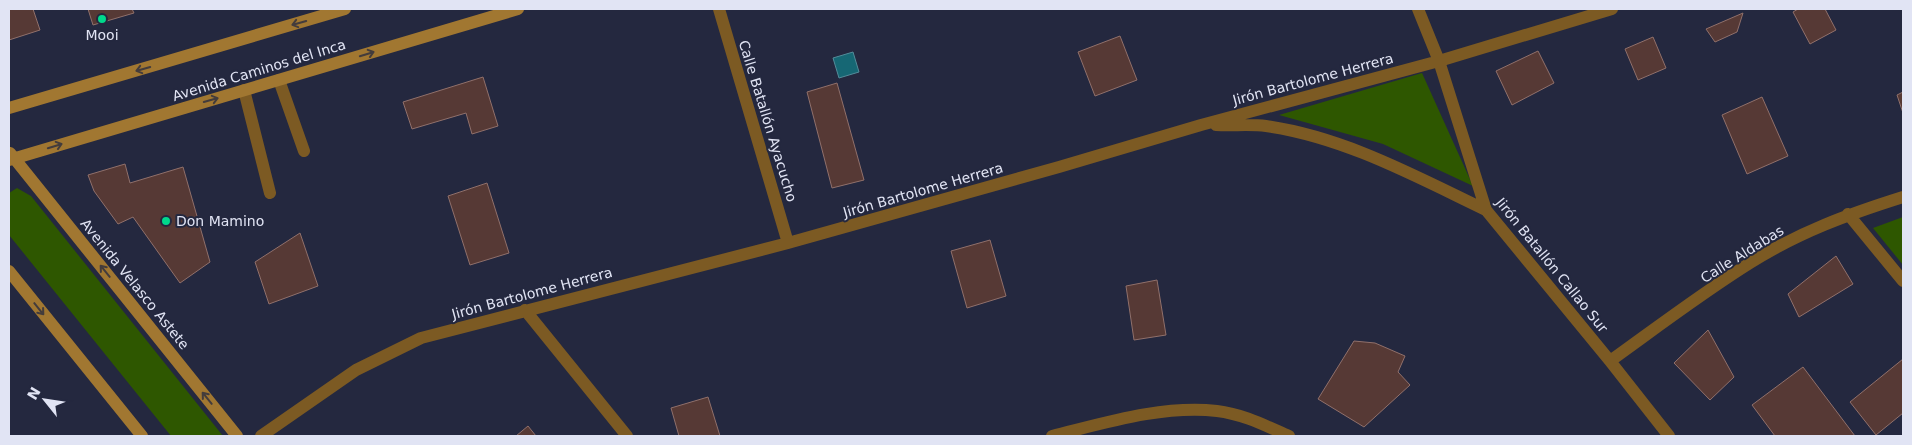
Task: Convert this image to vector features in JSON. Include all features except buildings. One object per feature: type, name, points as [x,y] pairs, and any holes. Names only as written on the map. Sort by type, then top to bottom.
[{"type":"main road","points":[[9,108],[345,9]]},
{"type":"main road","name":"Avenida Caminos del Inca","points":[[11,157],[518,9]]},
{"type":"main road","name":"Avenida Velasco Astete","points":[[11,157],[237,436]]},
{"type":"main road","points":[[9,271],[142,436]]},
{"type":"street","name":"Calle Batallón Ayacucho","points":[[719,9],[788,243]]},
{"type":"street","name":"Jirón Batallón Callao Sur","points":[[1418,9],[1439,61],[1486,210],[1669,436]]},
{"type":"street","name":"Jirón Bartolome Herrera","points":[[261,436],[356,370],[421,338],[788,243],[1059,168],[1201,125],[1439,61],[1612,9]]},
{"type":"street","points":[[279,80],[304,151]]},
{"type":"street","points":[[244,90],[270,193]]},
{"type":"street","points":[[1201,125],[1265,126],[1329,141],[1392,164],[1486,210]]},
{"type":"street","name":"Calle Aldabas","points":[[1610,361],[1751,262],[1804,233],[1848,214],[1903,197]]},
{"type":"street","points":[[1848,214],[1903,281]]},
{"type":"street","points":[[525,310],[627,436]]},
{"type":"street","points":[[1052,436],[1152,413],[1192,410],[1218,411],[1257,421],[1289,436]]},
{"type":"green space","points":[[1422,73],[1473,186],[1383,144],[1279,115]]},
{"type":"green space","points":[[17,188],[31,196],[223,436],[171,436],[9,235],[9,193]]},
{"type":"green space","points":[[1903,217],[1903,265],[1873,228]]},
{"type":"shaded area","points":[[853,52],[859,72],[839,78],[833,58]]},
{"type":"place","name":"Mooi","points":[[102,19]]},
{"type":"place","name":"Don Mamino","points":[[166,221]]}]
